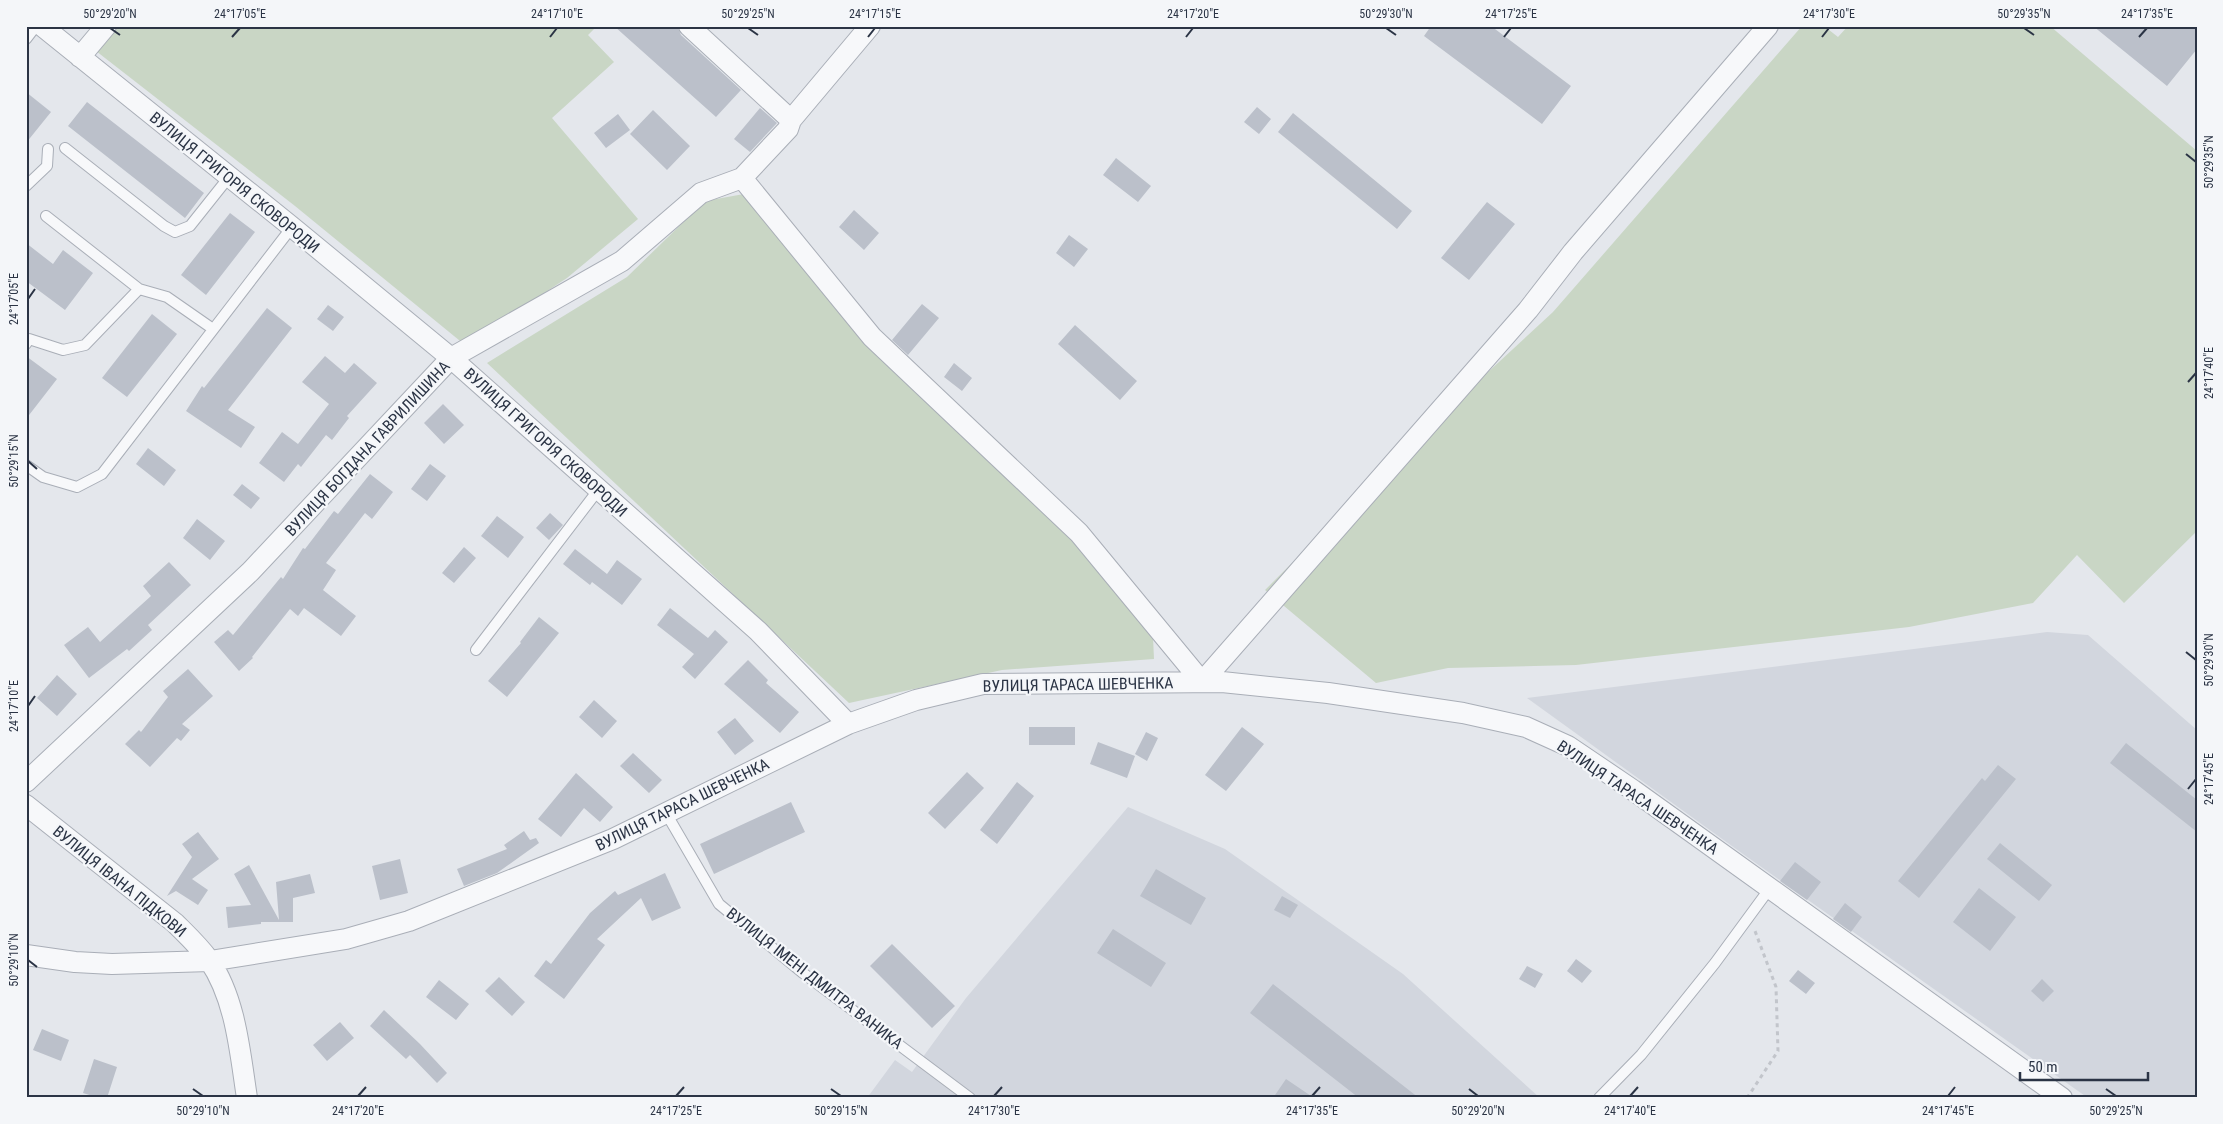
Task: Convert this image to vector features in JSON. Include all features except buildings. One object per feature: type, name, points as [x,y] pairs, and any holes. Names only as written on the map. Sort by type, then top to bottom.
[{"type":"street","name":"ВУЛИЦЯ ГРИГОРІЯ СКОВОРОДИ","points":[[42,26],[292,227],[451,358],[758,631],[848,724]]},
{"type":"street","points":[[80,58],[106,26]]},
{"type":"street","points":[[689,26],[791,120]]},
{"type":"street","points":[[870,26],[791,120],[788,129],[742,178],[872,337],[1079,533],[1202,682],[1528,310],[1573,252],[1768,26]]},
{"type":"street","name":"ВУЛИЦЯ БОГДАНА ГАВРИЛИШИНА","points":[[26,782],[251,571],[451,358],[622,261],[700,193],[742,178]]},
{"type":"street","name":"ВУЛИЦЯ ТАРАСА ШЕВЧЕНКА","points":[[26,955],[75,962],[112,964],[210,961],[346,940],[409,921],[613,839],[848,724],[916,700],[983,684],[1222,682],[1328,693],[1463,713],[1526,727],[1568,746],[1633,790],[2062,1098]]},
{"type":"street","name":"ВУЛИЦЯ ІВАНА ПІДКОВИ","points":[[26,805],[174,924],[194,942],[210,961],[224,992],[235,1024],[248,1098]]},
{"type":"lane","points":[[26,39],[36,26]]},
{"type":"lane","points":[[65,148],[164,226],[175,232],[190,226],[229,177]]},
{"type":"lane","points":[[26,186],[47,166],[48,149]]},
{"type":"lane","points":[[46,216],[139,289],[168,297],[213,329]]},
{"type":"lane","points":[[26,466],[44,477],[77,487],[102,474],[292,227]]},
{"type":"lane","points":[[26,344],[29,339],[63,350],[85,345],[139,289]]},
{"type":"lane","points":[[476,650],[599,489]]},
{"type":"lane","name":"ВУЛИЦЯ ІМЕНІ ДМИТРА ВАНИКА","points":[[666,813],[719,904],[803,973],[970,1098]]},
{"type":"lane","points":[[1599,1098],[1641,1055],[1716,963],[1770,888]]},
{"type":"path","points":[[1747,1098],[1778,1051],[1776,987],[1749,917]]},
{"type":"shaded area","points":[[2047,632],[2088,635],[2197,730],[2197,1098],[2088,1098],[1743,854],[1527,698]]},
{"type":"shaded area","points":[[1128,807],[1225,849],[1403,974],[1540,1098],[867,1098],[895,1060],[912,1072],[966,998]]},
{"type":"green space","points":[[114,26],[597,26],[588,35],[614,62],[552,118],[638,219],[567,278],[465,345],[295,206],[96,51]]},
{"type":"green space","points":[[1802,26],[1824,26],[1838,37],[1848,26],[2050,26],[2197,151],[2197,531],[2124,603],[2077,555],[2033,603],[1909,627],[1576,665],[1448,668],[1376,683],[1265,590],[1421,434],[1553,312]]},
{"type":"green space","points":[[744,194],[805,261],[1028,475],[1153,637],[1154,659],[1002,670],[849,703],[487,363],[627,277],[705,201]]}]
